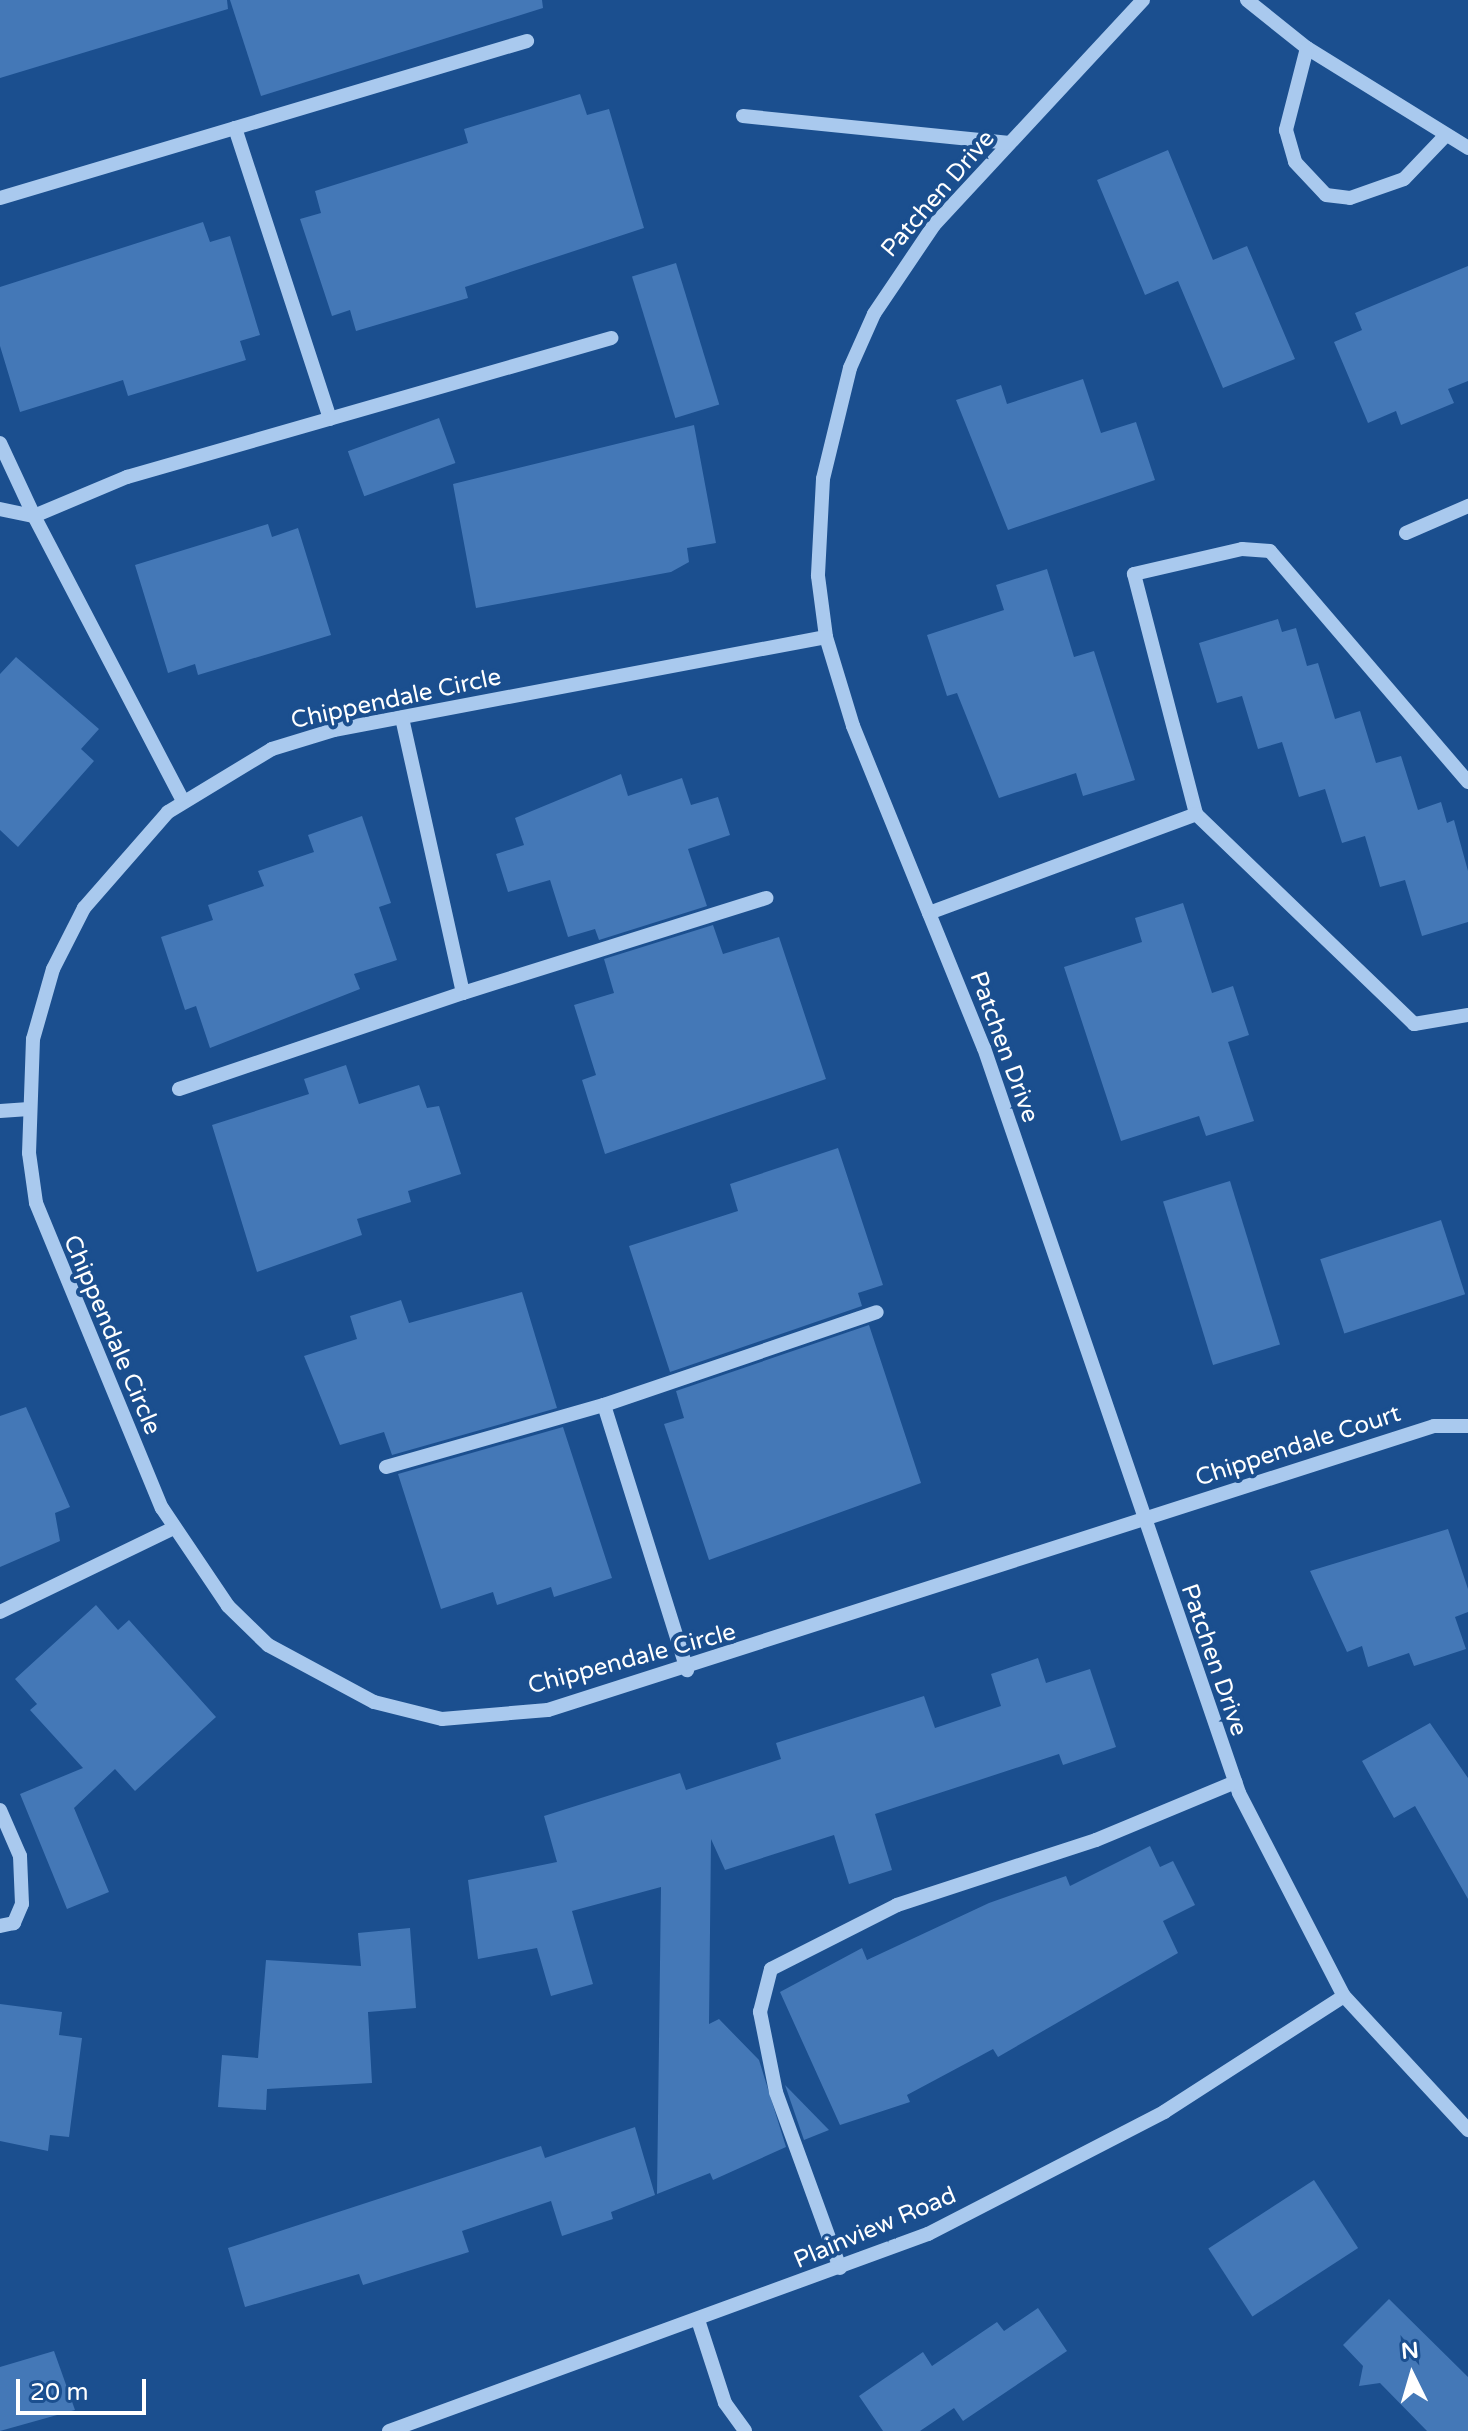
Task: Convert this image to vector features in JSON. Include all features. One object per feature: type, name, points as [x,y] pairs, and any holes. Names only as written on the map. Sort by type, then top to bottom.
[{"type":"street","name":"Patchen Drive","points":[[1143,0],[1010,143],[900,269],[850,368],[823,479],[818,576],[826,637],[853,726],[984,1048],[1142,1519],[1235,1782],[1344,1996],[1468,2130]]},
{"type":"street","points":[[1247,0],[1307,48],[1468,148]]},
{"type":"street","points":[[0,198],[527,41]]},
{"type":"street","points":[[1307,48],[1290,93],[1286,130],[1295,162],[1326,195],[1350,198],[1404,179],[1446,135]]},
{"type":"street","points":[[743,116],[1010,143]]},
{"type":"street","points":[[235,128],[330,419]]},
{"type":"street","points":[[0,509],[34,516],[127,477],[611,338]]},
{"type":"street","points":[[0,443],[34,516],[183,801]]},
{"type":"street","points":[[1406,533],[1468,506]]},
{"type":"street","points":[[1468,782],[1270,551],[1242,549],[1134,574],[1196,814],[1414,1024],[1468,1015]]},
{"type":"street","name":"Chippendale Circle","points":[[826,637],[402,718],[272,749],[183,801],[123,854],[84,908],[53,969],[33,1039],[29,1109],[44,1232],[174,1528],[208,1582],[268,1645],[374,1702],[442,1719],[548,1710],[687,1670],[1142,1519]]},
{"type":"street","points":[[402,718],[463,993]]},
{"type":"street","points":[[929,913],[1196,814]]},
{"type":"street","points":[[179,1089],[463,993],[766,898]]},
{"type":"street","points":[[0,1111],[29,1109]]},
{"type":"street","points":[[386,1467],[604,1405],[877,1312]]},
{"type":"street","points":[[604,1405],[687,1670]]},
{"type":"street","name":"Chippendale Court","points":[[1142,1519],[1434,1426],[1468,1426]]},
{"type":"street","points":[[0,1612],[174,1528]]},
{"type":"street","points":[[840,2268],[776,2092],[760,2012],[771,1969],[897,1905],[1096,1840],[1235,1782]]},
{"type":"street","points":[[0,1810],[20,1856],[22,1904],[14,1923],[0,1926]]},
{"type":"street","name":"Plainview Road","points":[[389,2431],[699,2323],[840,2268],[1077,2161],[1344,1996]]},
{"type":"street","points":[[699,2323],[725,2403],[745,2431]]},
{"type":"building","points":[[0,0],[227,0],[228,9],[0,78]]},
{"type":"building","points":[[230,0],[542,0],[543,8],[261,96]]},
{"type":"building","points":[[580,94],[587,115],[609,109],[644,228],[465,287],[468,298],[356,331],[350,310],[332,316],[300,219],[321,213],[315,191],[468,143],[464,129]]},
{"type":"building","points":[[1168,150],[1213,260],[1247,246],[1295,359],[1223,388],[1178,281],[1145,295],[1097,180]]},
{"type":"building","points":[[203,222],[210,242],[230,236],[260,335],[240,341],[246,360],[128,396],[123,380],[20,412],[0,346],[0,287]]},
{"type":"building","points":[[676,263],[719,405],[675,418],[632,276]]},
{"type":"building","points":[[1468,266],[1468,381],[1448,389],[1454,403],[1401,425],[1396,411],[1368,423],[1334,342],[1362,330],[1355,313]]},
{"type":"building","points":[[1083,379],[1101,433],[1136,422],[1155,480],[1008,530],[956,400],[1001,385],[1007,404]]},
{"type":"building","points":[[439,418],[455,463],[364,496],[348,451]]},
{"type":"building","points":[[694,425],[716,543],[687,548],[689,562],[671,572],[476,608],[453,484]]},
{"type":"building","points":[[268,524],[272,537],[298,528],[331,635],[198,675],[195,664],[168,673],[135,565]]},
{"type":"building","points":[[1047,569],[1074,657],[1094,651],[1135,780],[1083,796],[1076,773],[999,798],[957,693],[947,696],[927,635],[1004,610],[996,585]]},
{"type":"building","points":[[1278,619],[1282,632],[1296,628],[1307,666],[1318,663],[1335,719],[1360,711],[1376,763],[1401,756],[1418,810],[1441,802],[1447,823],[1454,820],[1468,871],[1468,922],[1422,936],[1405,880],[1380,887],[1365,836],[1342,843],[1325,789],[1299,797],[1282,742],[1258,749],[1242,696],[1217,703],[1199,643]]},
{"type":"building","points":[[16,657],[99,729],[81,749],[94,761],[18,847],[0,830],[0,674]]},
{"type":"building","points":[[621,774],[628,796],[682,778],[691,805],[718,797],[730,835],[688,849],[707,906],[599,940],[595,929],[568,937],[550,880],[508,892],[496,854],[524,845],[515,818]]},
{"type":"building","points":[[362,816],[391,903],[379,907],[397,960],[354,974],[360,989],[210,1048],[196,1006],[185,1010],[161,937],[213,920],[208,905],[264,886],[258,871],[314,852],[308,835]]},
{"type":"building","points":[[1183,903],[1212,993],[1233,986],[1249,1035],[1228,1042],[1254,1121],[1206,1136],[1199,1116],[1121,1141],[1064,967],[1142,942],[1135,918]]},
{"type":"building","points":[[713,925],[723,954],[779,937],[826,1079],[605,1154],[582,1080],[596,1075],[574,1005],[614,993],[604,959]]},
{"type":"building","points":[[346,1065],[359,1104],[419,1085],[427,1108],[439,1106],[461,1174],[408,1191],[411,1202],[357,1219],[362,1235],[257,1272],[212,1125],[309,1094],[304,1079]]},
{"type":"building","points":[[838,1148],[883,1285],[858,1293],[862,1306],[670,1372],[629,1246],[738,1211],[730,1184]]},
{"type":"building","points":[[1230,1181],[1280,1345],[1213,1365],[1163,1201]]},
{"type":"building","points":[[1441,1220],[1465,1294],[1344,1333],[1320,1259]]},
{"type":"building","points":[[522,1292],[557,1408],[392,1455],[384,1432],[340,1445],[304,1356],[357,1339],[350,1316],[401,1300],[409,1323]]},
{"type":"building","points":[[869,1325],[921,1483],[709,1560],[664,1424],[684,1418],[676,1391]]},
{"type":"building","points":[[26,1407],[70,1507],[55,1513],[60,1541],[0,1567],[0,1416]]},
{"type":"building","points":[[563,1427],[612,1578],[554,1597],[551,1587],[497,1605],[493,1592],[441,1609],[398,1474]]},
{"type":"building","points":[[1448,1529],[1468,1589],[1468,1612],[1455,1617],[1466,1649],[1414,1666],[1409,1653],[1368,1667],[1362,1646],[1347,1652],[1310,1571]]},
{"type":"building","points":[[96,1605],[118,1630],[129,1620],[216,1717],[135,1791],[115,1769],[74,1808],[109,1892],[67,1909],[20,1794],[83,1768],[30,1710],[37,1704],[15,1679]]},
{"type":"building","points":[[1038,1658],[1046,1683],[1090,1669],[1116,1747],[1063,1765],[1059,1754],[875,1814],[892,1870],[849,1884],[834,1835],[725,1870],[711,1839],[709,2024],[719,2019],[759,2060],[786,2147],[713,2180],[710,2173],[657,2194],[661,1887],[572,1911],[593,1984],[551,1996],[537,1948],[478,1959],[468,1880],[557,1862],[544,1816],[680,1773],[686,1790],[781,1759],[776,1743],[924,1696],[935,1728],[1001,1706],[991,1674]]},
{"type":"building","points":[[1430,1723],[1468,1778],[1468,1899],[1415,1806],[1394,1818],[1362,1761]]},
{"type":"building","points":[[1150,1846],[1160,1867],[1173,1861],[1195,1905],[1163,1921],[1178,1953],[998,2057],[993,2049],[907,2095],[910,2102],[840,2125],[780,1992],[862,1948],[867,1960],[989,1903],[1066,1876],[1070,1886]]},
{"type":"building","points":[[410,1928],[416,2008],[368,2012],[372,2083],[267,2089],[266,2110],[218,2107],[222,2055],[258,2058],[266,1960],[361,1966],[358,1933]]},
{"type":"building","points":[[0,2004],[62,2012],[59,2035],[82,2038],[69,2137],[50,2135],[48,2151],[0,2141]]},
{"type":"building","points":[[785,2085],[829,2130],[804,2140]]},
{"type":"building","points":[[635,2127],[655,2195],[611,2212],[613,2219],[562,2236],[551,2201],[462,2231],[469,2252],[363,2285],[359,2274],[245,2307],[228,2248],[541,2146],[545,2158]]},
{"type":"building","points":[[1314,2180],[1358,2248],[1252,2317],[1208,2249]]},
{"type":"building","points":[[1389,2299],[1468,2377],[1468,2431],[1427,2431],[1380,2383],[1359,2386],[1363,2366],[1343,2345]]},
{"type":"building","points":[[1038,2308],[1067,2351],[963,2421],[954,2408],[920,2431],[883,2431],[859,2396],[923,2352],[932,2366],[997,2322],[1004,2331]]},
{"type":"building","points":[[54,2351],[75,2410],[0,2431],[0,2367]]}]
